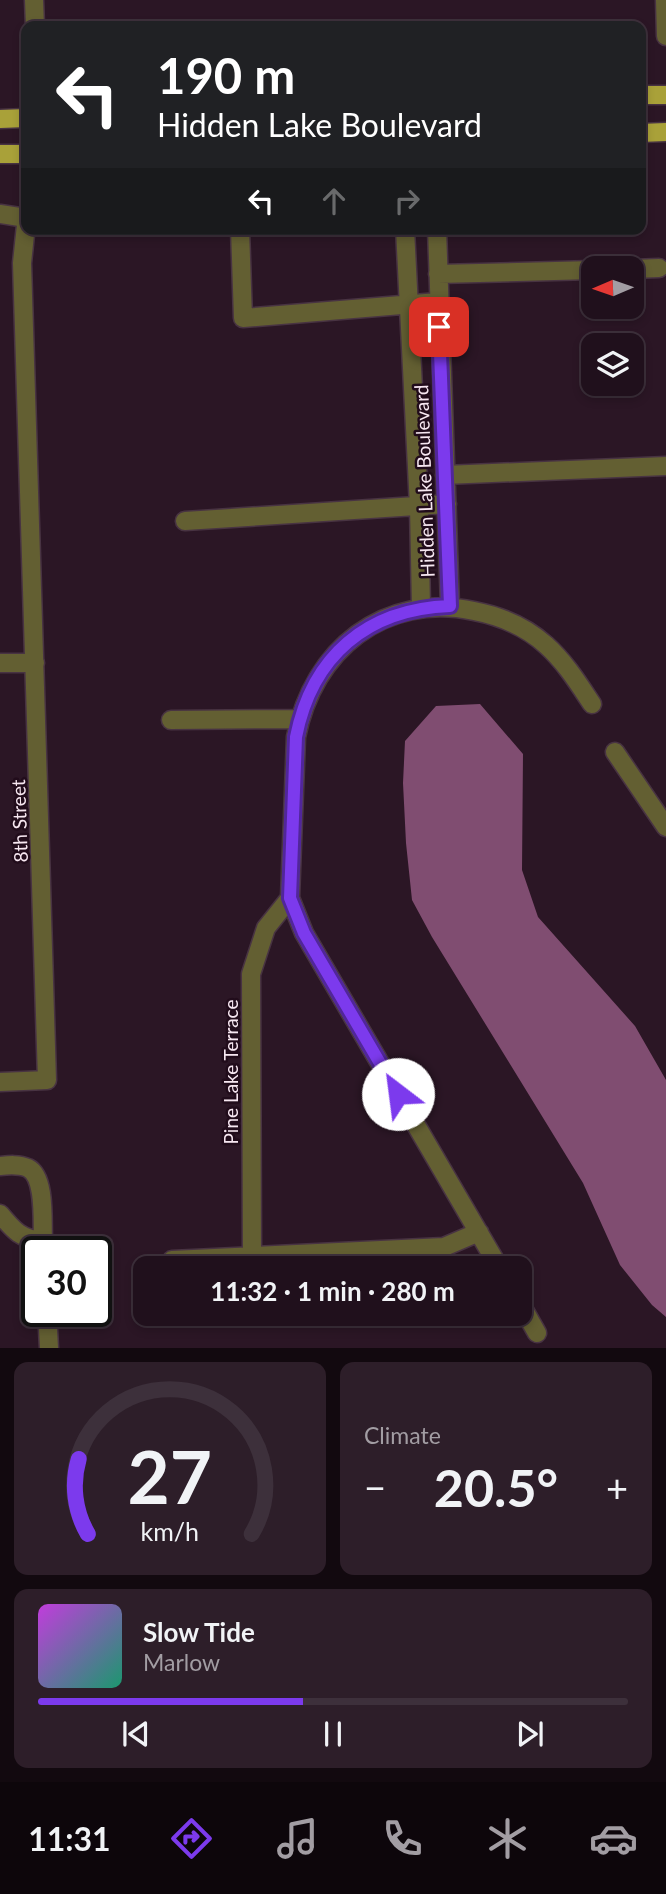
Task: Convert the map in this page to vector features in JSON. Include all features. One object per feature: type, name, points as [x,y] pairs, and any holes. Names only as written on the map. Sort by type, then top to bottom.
[{"type":"main road","points":[[646,96],[666,95]]},
{"type":"main road","points":[[0,119],[21,118]]},
{"type":"main road","points":[[646,133],[666,132]]},
{"type":"main road","points":[[0,155],[21,154]]},
{"type":"street","points":[[34,0],[35,21]]},
{"type":"street","points":[[665,0],[666,36]]},
{"type":"street","points":[[0,214],[21,217]]},
{"type":"street","name":"8th Street","points":[[0,1082],[47,1080],[22,263],[25,235]]},
{"type":"street","points":[[240,235],[243,318],[438,302]]},
{"type":"street","points":[[405,235],[419,507],[421,607]]},
{"type":"street","name":"Hidden Lake Boulevard","points":[[437,235],[450,606]]},
{"type":"street","points":[[644,269],[659,268]]},
{"type":"street","points":[[438,274],[581,270]]},
{"type":"street","points":[[445,475],[666,466]]},
{"type":"street","points":[[185,521],[447,505]]},
{"type":"street","points":[[493,1256],[304,933],[290,898],[296,737],[311,688],[338,650],[380,620],[421,607],[450,606],[490,614],[517,625],[545,643],[568,667],[592,704]]},
{"type":"street","points":[[0,663],[35,663]]},
{"type":"street","points":[[171,720],[300,719]]},
{"type":"street","points":[[615,752],[666,827]]},
{"type":"street","name":"Pine Lake Terrace","points":[[251,1256],[251,974],[266,928],[290,898]]},
{"type":"street","points":[[0,1166],[26,1167],[35,1173],[40,1182],[43,1236]]},
{"type":"street","points":[[0,1214],[21,1236]]},
{"type":"street","points":[[251,1256],[444,1247],[480,1232]]},
{"type":"street","points":[[532,1325],[537,1334]]},
{"type":"street","points":[[48,1327],[49,1348]]},
{"type":"shaded area","points":[[480,704],[523,754],[522,870],[538,917],[635,1026],[666,1080],[666,1317],[652,1305],[620,1265],[583,1183],[412,900],[403,783],[405,741],[436,706]]},
{"type":"route","points":[[398,1094],[304,933],[290,898],[296,737],[301,712],[311,688],[338,650],[380,620],[421,607],[450,606],[439,327]]}]
